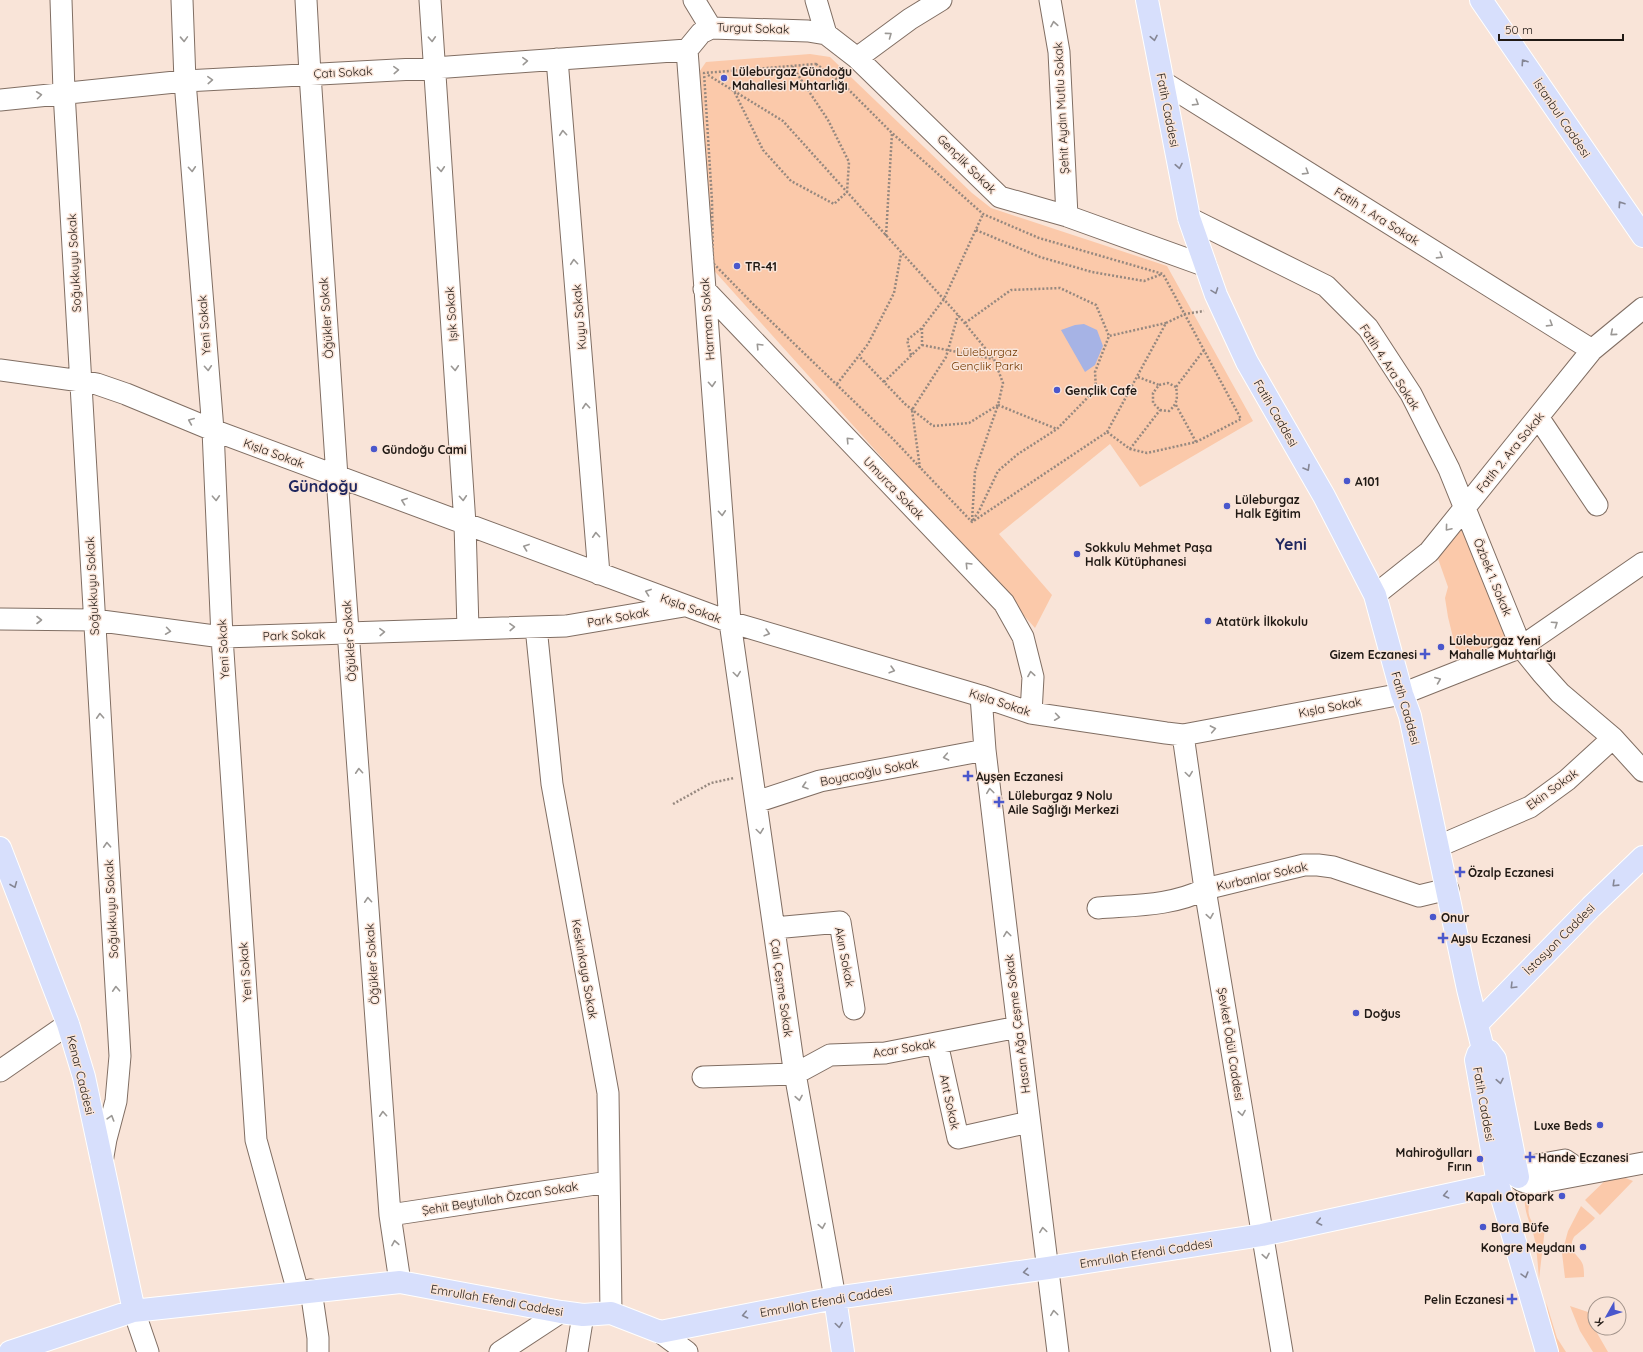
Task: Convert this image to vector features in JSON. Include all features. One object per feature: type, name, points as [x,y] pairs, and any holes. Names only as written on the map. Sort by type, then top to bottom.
[{"type":"main road","name":"Fatih Caddesi","points":[[1147,0],[1189,218],[1216,295],[1247,362],[1324,496],[1375,595],[1402,694],[1410,716],[1483,1049],[1478,1054],[1476,1060],[1508,1180],[1546,1352]]},
{"type":"main road","name":"İstanbul Caddesi","points":[[1481,0],[1643,236]]},
{"type":"main road","name":"Kenar Caddesi","points":[[0,848],[68,1024],[84,1077],[102,1170],[134,1311]]},
{"type":"main road","name":"İstasyon Caddesi","points":[[1477,1024],[1586,912],[1643,857]]},
{"type":"main road","name":"Emrullah Efendi Caddesi","points":[[10,1352],[134,1311],[304,1291],[400,1282],[561,1312],[583,1315],[611,1313],[660,1332],[835,1298],[1048,1268],[1262,1235],[1508,1180]]},
{"type":"main road","name":"Çalı Çeşme Sokak","points":[[835,1298],[843,1352]]},
{"type":"street","name":"Soğukkuyu Sokak","points":[[61,0],[64,92],[120,1056],[116,1101],[106,1139],[102,1170]]},
{"type":"street","name":"Yeni Sokak","points":[[182,0],[186,81],[213,430],[222,637],[256,1140],[318,1338],[318,1352]]},
{"type":"street","name":"Öğükler Sokak","points":[[306,0],[337,477],[390,1215],[400,1282]]},
{"type":"street","name":"Işık Sokak","points":[[430,0],[465,524],[468,629]]},
{"type":"street","name":"Turgut Sokak","points":[[694,0],[711,28],[808,31],[826,34]]},
{"type":"street","points":[[816,0],[826,34]]},
{"type":"street","points":[[857,58],[910,19],[942,0]]},
{"type":"street","name":"Şehit Aydın Mutlu Sokak","points":[[1050,0],[1059,52],[1067,216]]},
{"type":"street","points":[[687,50],[701,33],[711,28]]},
{"type":"street","name":"Gençlik Sokak","points":[[826,34],[857,58],[1000,197],[1067,216],[1206,266]]},
{"type":"street","name":"Çatı Sokak","points":[[0,100],[64,92],[186,81],[434,68],[687,50]]},
{"type":"street","name":"Harman Sokak","points":[[687,50],[730,622]]},
{"type":"street","name":"Kuyu Sokak","points":[[557,59],[599,574]]},
{"type":"street","name":"Fatih 1. Ara Sokak","points":[[1163,82],[1592,350]]},
{"type":"street","name":"Fatih 4. Ara Sokak","points":[[1189,218],[1326,286],[1368,328],[1411,394],[1449,469],[1465,508]]},
{"type":"street","name":"Umurca Sokak","points":[[704,289],[1004,603],[1023,637],[1033,677],[1031,713]]},
{"type":"street","name":"Fatih 2. Ara Sokak","points":[[1375,595],[1429,552],[1592,350],[1643,308]]},
{"type":"street","name":"Kışla Sokak","points":[[0,370],[81,381],[126,394],[213,430],[337,477],[730,622],[981,696],[1031,713],[1183,735],[1402,694],[1521,647],[1643,563]]},
{"type":"street","points":[[1538,417],[1597,505]]},
{"type":"street","name":"Özbek 1. Sokak","points":[[1465,508],[1521,647],[1560,693],[1613,738],[1643,771]]},
{"type":"street","name":"Park Sokak","points":[[0,619],[94,620],[222,637],[566,626],[684,606]]},
{"type":"street","name":"Çalı Çeşme Sokak","points":[[730,622],[795,1074],[835,1298]]},
{"type":"street","name":"Keskinkaya Sokak","points":[[536,627],[552,784],[608,1093],[611,1313]]},
{"type":"street","name":"Hasan Ağa Çeşme Sokak","points":[[981,696],[985,750],[1058,1352]]},
{"type":"street","name":"Şevket Ödül Caddesi","points":[[1183,735],[1205,889],[1282,1352]]},
{"type":"street","name":"Ekin Sokak","points":[[1439,846],[1530,807],[1567,780],[1613,738]]},
{"type":"street","name":"Boyacıoğlu Sokak","points":[[756,802],[820,781],[985,750]]},
{"type":"street","name":"Kurbanlar Sokak","points":[[1098,908],[1173,901],[1193,895],[1205,889],[1304,865],[1333,867],[1419,896],[1448,889]]},
{"type":"street","name":"Akın Sokak","points":[[774,928],[840,922],[854,1009]]},
{"type":"street","points":[[0,1071],[68,1024]]},
{"type":"street","name":"Acar Sokak","points":[[795,1074],[830,1054],[885,1053],[1018,1026]]},
{"type":"street","name":"Ant Sokak","points":[[937,1043],[958,1138],[1029,1122]]},
{"type":"street","points":[[703,1077],[795,1074]]},
{"type":"street","points":[[1508,1180],[1522,1181],[1532,1184],[1643,1163]]},
{"type":"street","name":"Şehit Beytullah Özcan Sokak","points":[[390,1215],[610,1182]]},
{"type":"street","points":[[134,1311],[148,1352]]},
{"type":"street","points":[[500,1352],[561,1312]]},
{"type":"street","points":[[577,1352],[583,1315]]},
{"type":"street","points":[[660,1332],[687,1352]]},
{"type":"path","points":[[704,73],[816,64],[842,83],[892,133],[984,214],[1038,238],[1163,274],[1241,419],[1196,442],[1147,453],[1130,449],[1107,432]]},
{"type":"path","points":[[734,91],[763,150],[791,181],[834,204],[847,192],[849,162],[828,120],[792,66]]},
{"type":"path","points":[[704,73],[783,121],[944,299],[994,359],[1003,383],[998,406],[974,472],[972,522]]},
{"type":"path","points":[[704,73],[712,202],[713,263],[752,303],[837,384],[972,522]]},
{"type":"path","points":[[886,236],[892,133]]},
{"type":"path","points":[[911,355],[907,340],[922,328],[944,299],[984,214]]},
{"type":"path","points":[[976,230],[1040,257],[1092,272],[1144,281],[1163,274]]},
{"type":"path","points":[[837,384],[868,344],[894,293],[901,253]]},
{"type":"path","points":[[965,323],[1011,290],[1060,288],[1096,305],[1109,336],[1095,372],[1096,389],[1057,429],[1018,454],[998,471],[979,511],[972,522]]},
{"type":"path","points":[[1109,336],[1166,323],[1184,314]]},
{"type":"path","points":[[920,468],[912,410],[946,357],[958,315]]},
{"type":"path","points":[[972,522],[1107,432],[1166,323]]},
{"type":"path","points":[[884,382],[922,344],[922,328]]},
{"type":"path","points":[[922,344],[994,359]]},
{"type":"path","points":[[1159,385],[1153,393],[1153,403],[1160,410],[1169,411],[1176,405],[1178,397],[1176,387],[1204,350]]},
{"type":"path","points":[[859,356],[912,410],[933,426],[969,423],[998,406]]},
{"type":"path","points":[[1138,377],[1159,385],[1168,383],[1176,387]]},
{"type":"path","points":[[1176,405],[1196,442]]},
{"type":"path","points":[[998,406],[1057,429]]},
{"type":"path","points":[[1130,449],[1160,410]]},
{"type":"path","points":[[673,804],[711,783],[752,774]]},
{"type":"green space","name":"Lüleburgaz Gençlik Parkı","points":[[810,54],[830,57],[972,193],[991,208],[1167,266],[1253,421],[1140,487],[1110,444],[999,534],[1052,595],[1035,628],[709,265],[695,78],[706,62]]},
{"type":"green space","points":[[1465,527],[1512,640],[1459,662],[1445,598],[1448,587],[1436,553]]},
{"type":"green space","points":[[1613,1173],[1633,1181],[1600,1215],[1585,1200]]},
{"type":"green space","points":[[1545,1193],[1540,1194],[1532,1200],[1529,1208],[1532,1222],[1545,1228],[1539,1279],[1534,1235],[1526,1213],[1525,1195]]},
{"type":"green space","points":[[1581,1206],[1595,1218],[1574,1237],[1572,1242],[1574,1253],[1583,1265],[1584,1277],[1565,1278],[1562,1253],[1568,1231]]},
{"type":"green space","points":[[1546,1302],[1557,1338],[1566,1352],[1555,1352]]},
{"type":"green space","points":[[1570,1306],[1587,1312],[1587,1336],[1599,1336],[1608,1352],[1593,1352],[1580,1331]]},
{"type":"water","points":[[1084,324],[1097,330],[1103,346],[1095,365],[1085,372],[1061,330],[1075,325]]},
{"type":"place","name":"Lüleburgaz Gündoğu Mahallesi Muhtarlığı","points":[[724,78]]},
{"type":"place","name":"TR-41","points":[[737,266]]},
{"type":"place","name":"Gençlik Cafe","points":[[1057,390]]},
{"type":"place","name":"Gündoğu Cami","points":[[374,449]]},
{"type":"place","name":"A101","points":[[1347,481]]},
{"type":"place","name":"Lüleburgaz Halk Eğitim","points":[[1227,506]]},
{"type":"place","name":"Sokkulu Mehmet Paşa Halk Kütüphanesi","points":[[1077,554]]},
{"type":"place","name":"Atatürk İlkokulu","points":[[1208,621]]},
{"type":"place","name":"Lüleburgaz Yeni Mahalle Muhtarlığı","points":[[1441,647]]},
{"type":"place","name":"Gizem Eczanesi","points":[[1425,654]]},
{"type":"place","name":"Ayşen Eczanesi","points":[[968,776]]},
{"type":"place","name":"Lüleburgaz 9 Nolu Aile Sağlığı Merkezi","points":[[999,802]]},
{"type":"place","name":"Özalp Eczanesi","points":[[1460,872]]},
{"type":"place","name":"Onur","points":[[1433,917]]},
{"type":"place","name":"Aysu Eczanesi","points":[[1443,938]]},
{"type":"place","name":"Doğus","points":[[1356,1013]]},
{"type":"place","name":"Luxe Beds","points":[[1600,1125]]},
{"type":"place","name":"Hande Eczanesi","points":[[1530,1157]]},
{"type":"place","name":"Mahiroğulları Fırın","points":[[1480,1159]]},
{"type":"place","name":"Kapalı Otopark","points":[[1562,1196]]},
{"type":"place","name":"Bora Büfe","points":[[1483,1227]]},
{"type":"place","name":"Kongre Meydanı","points":[[1583,1247]]},
{"type":"place","name":"Pelin Eczanesi","points":[[1512,1299]]},
{"type":"district","name":"Gündoğu","points":[[323,486]]},
{"type":"district","name":"Yeni","points":[[1291,544]]}]
